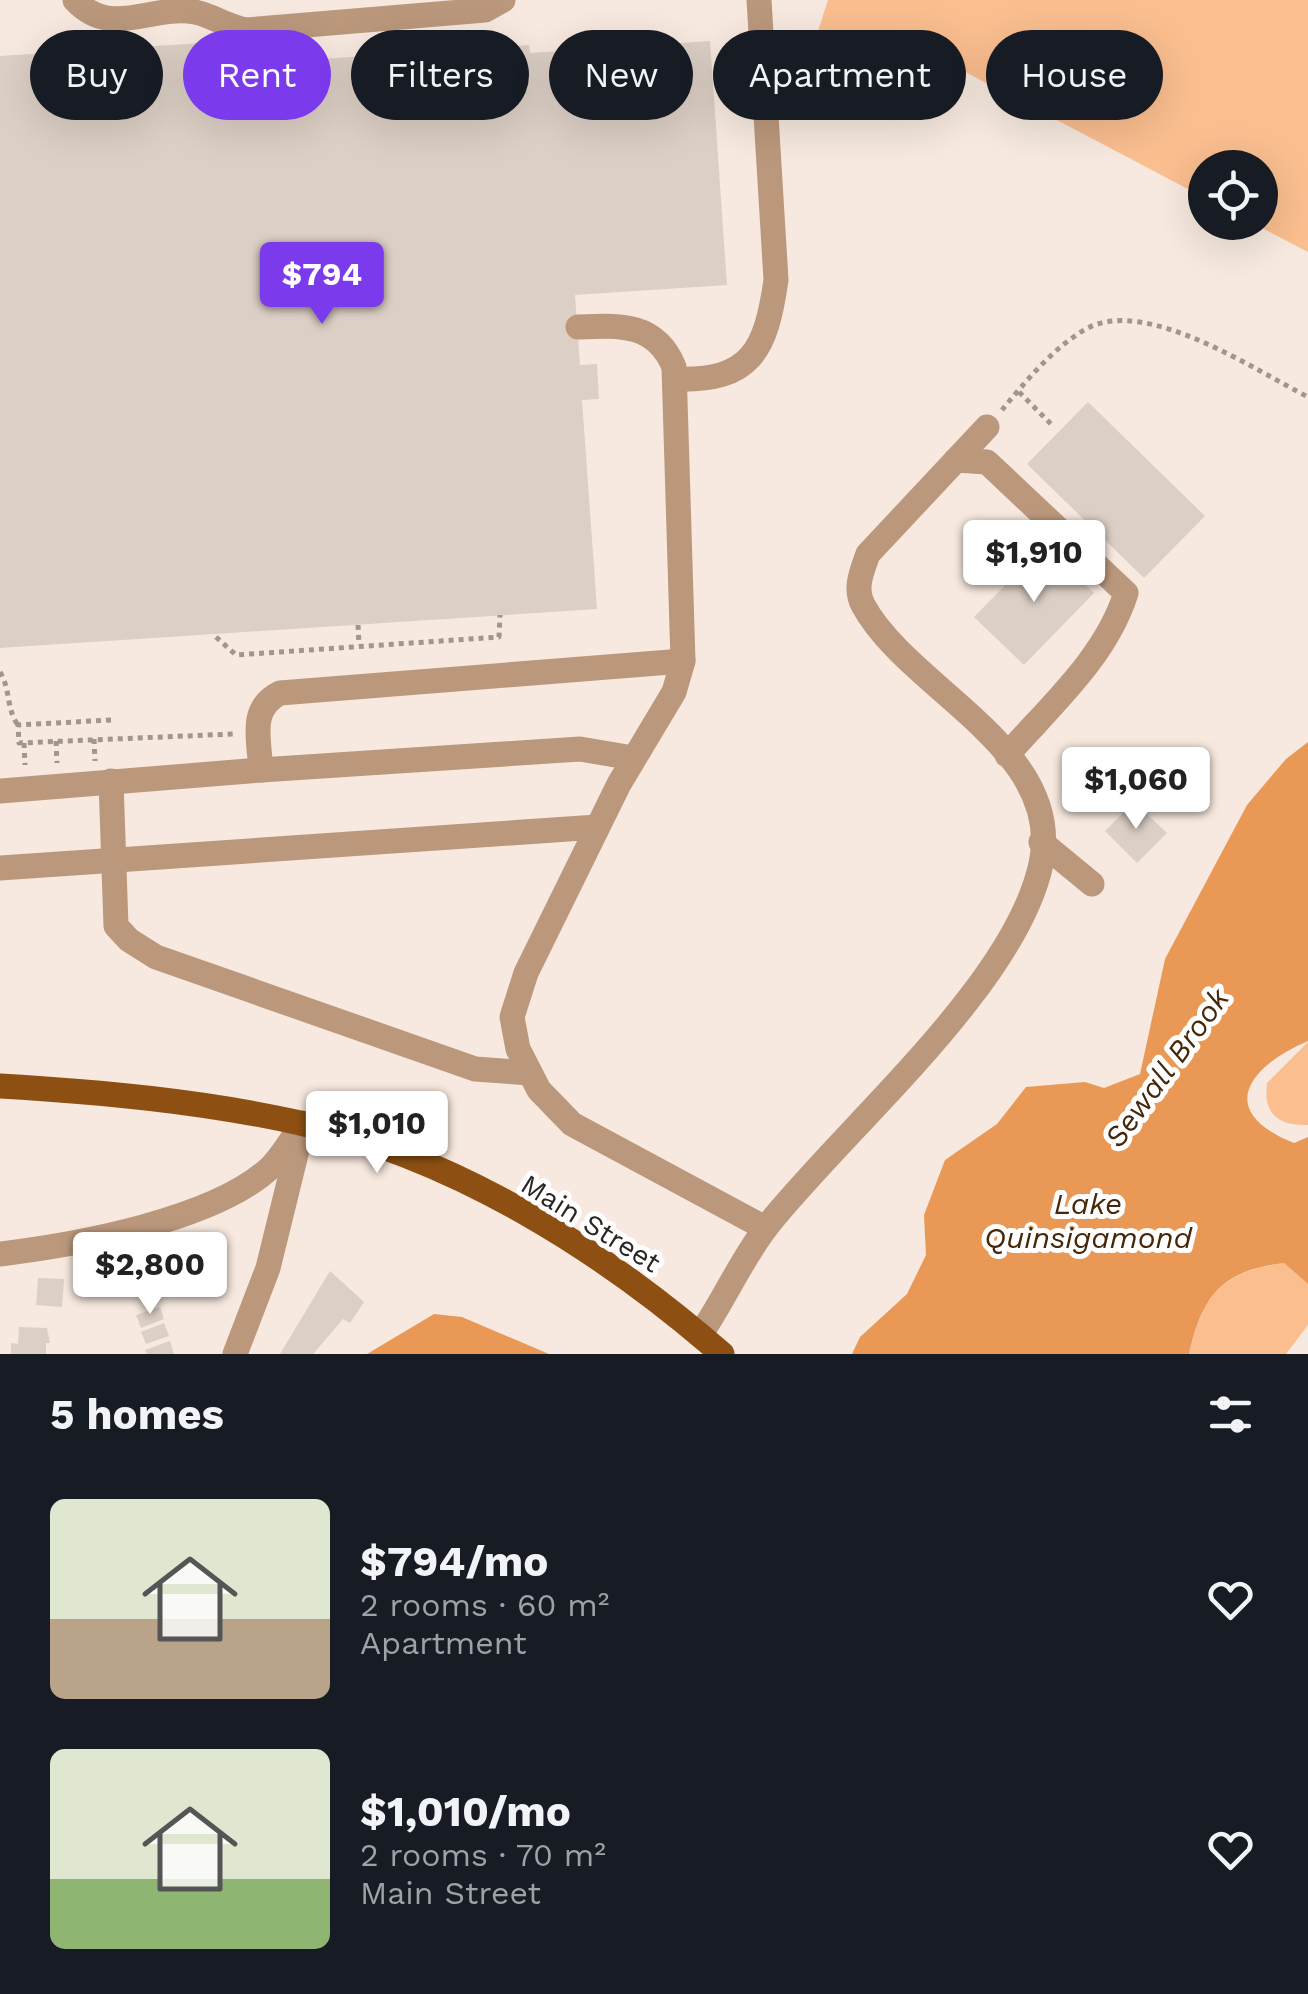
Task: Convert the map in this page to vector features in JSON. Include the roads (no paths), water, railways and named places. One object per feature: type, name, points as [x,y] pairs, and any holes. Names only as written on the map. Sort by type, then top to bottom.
[{"type":"main road","name":"Main Street","points":[[0,1086],[200,1105],[303,1123],[387,1150],[507,1204],[602,1262],[722,1354]]},
{"type":"street","points":[[75,0],[99,18],[115,21],[193,6],[224,26],[247,30],[485,10],[503,0]]},
{"type":"street","points":[[674,379],[707,380],[731,374],[763,337],[772,309],[776,280],[759,0]]},
{"type":"street","points":[[578,327],[618,325],[654,337],[668,351],[674,379],[683,661],[674,692],[633,758],[526,973],[514,1012],[518,1050],[538,1090],[572,1124],[765,1228]]},
{"type":"street","points":[[700,1336],[765,1228],[994,968],[1042,863],[1041,815],[1022,770],[899,648],[862,604],[859,579],[868,554],[986,427]]},
{"type":"street","points":[[956,460],[986,462],[1126,592],[1117,621],[1093,656],[1007,755]]},
{"type":"street","points":[[261,770],[258,715],[266,700],[280,693],[683,661]]},
{"type":"street","points":[[0,791],[103,773],[261,770],[580,750],[633,758]]},
{"type":"street","points":[[103,773],[114,859],[116,926],[129,940],[156,956],[475,1070],[530,1073]]},
{"type":"street","points":[[0,868],[597,827]]},
{"type":"street","points":[[1042,842],[1092,884]]},
{"type":"street","points":[[0,1254],[68,1246],[213,1201],[272,1166],[303,1123]]},
{"type":"street","points":[[235,1354],[268,1268],[303,1123]]},
{"type":"water","name":"Lake Quinsigamond","points":[[1308,742],[1308,1041],[1287,1051],[1257,1076],[1249,1089],[1248,1103],[1254,1117],[1269,1130],[1294,1143],[1308,1137],[1308,1284],[1284,1263],[1263,1266],[1231,1279],[1209,1301],[1189,1354],[852,1354],[860,1337],[907,1294],[926,1255],[924,1215],[945,1160],[997,1124],[1026,1087],[1085,1082],[1104,1088],[1140,1074],[1165,959],[1247,805],[1286,759]]},
{"type":"water","points":[[434,1314],[462,1317],[549,1354],[367,1354]]},
{"type":"water label","name":"Sewall Brook","points":[[1167,1068]]}]
